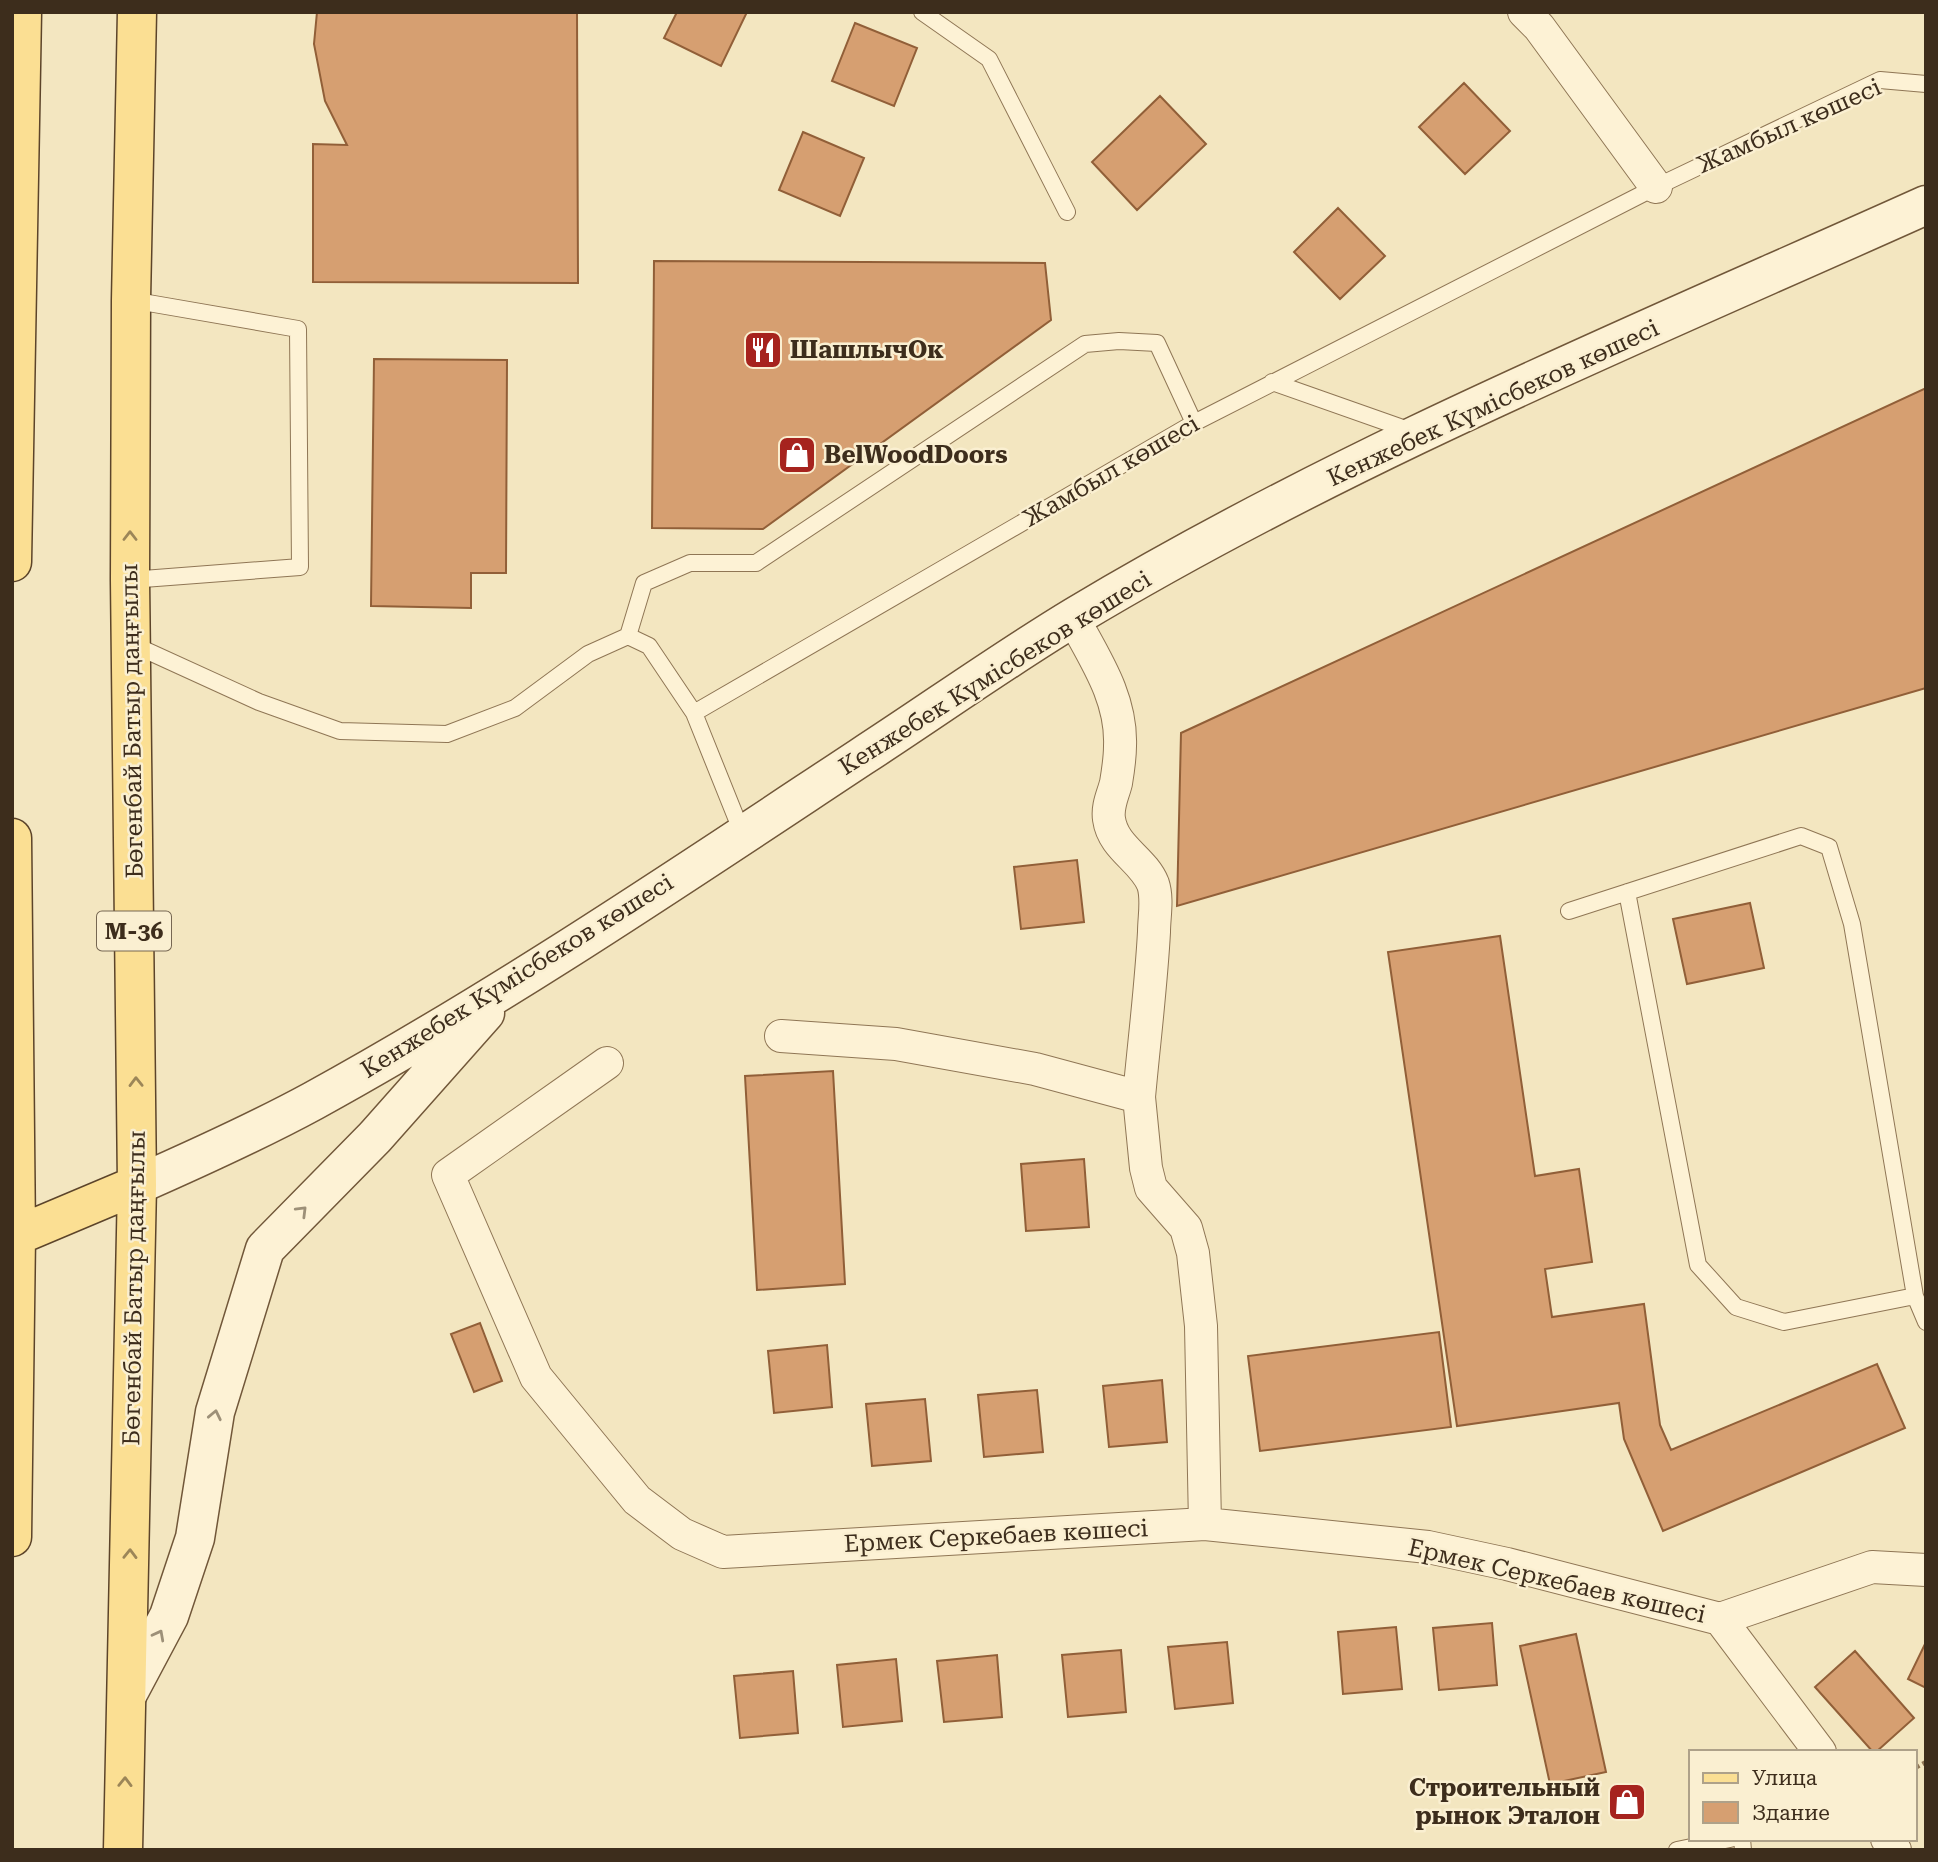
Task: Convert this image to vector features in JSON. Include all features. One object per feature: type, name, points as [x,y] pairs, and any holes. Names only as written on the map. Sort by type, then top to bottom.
[{"type":"main road","points":[[12,562],[22,12]]},
{"type":"main road","name":"Бөгенбай Батыр даңғылы","points":[[123,1850],[137,1185],[130,580],[131,300],[137,12]]},
{"type":"main road","points":[[12,1537],[13,852]]},
{"type":"main road","points":[[14,1236],[137,1185]]},
{"type":"street","points":[[1524,12],[1539,27],[1656,187]]},
{"type":"street","name":"Кенжебек Күмісбеков көшесі","points":[[137,1185],[218,1149],[312,1102],[508,987],[1073,618],[1201,545],[1420,433],[1926,205]]},
{"type":"street","points":[[1073,618],[1109,685],[1118,711],[1121,746],[1109,805],[1111,828],[1115,840],[1148,875],[1155,898],[1152,962],[1139,1097],[1146,1168],[1151,1188],[1186,1228],[1194,1253],[1201,1326],[1205,1524]]},
{"type":"street","points":[[127,1695],[169,1616],[195,1538],[215,1412],[265,1249],[375,1137],[508,987]]},
{"type":"street","points":[[781,1036],[896,1044],[1035,1069],[1139,1097]]},
{"type":"street","name":"Ермек Серкебаев көшесі","points":[[607,1063],[448,1175],[536,1377],[637,1500],[682,1534],[723,1552],[1205,1524],[1310,1537],[1427,1547],[1507,1564],[1720,1619],[1872,1567],[1926,1570]]},
{"type":"street","points":[[1720,1619],[1818,1750]]},
{"type":"lane","points":[[922,12],[989,60],[1067,212]]},
{"type":"lane","name":"Жамбыл көшесі","points":[[694,713],[1194,423],[1272,382],[1656,187],[1880,80],[1926,84]]},
{"type":"lane","points":[[130,580],[300,566],[298,329],[131,300]]},
{"type":"lane","points":[[132,644],[259,702],[341,731],[447,734],[514,708],[588,654],[628,636],[644,583],[690,563],[756,563],[1085,344],[1119,341],[1157,343],[1194,423]]},
{"type":"lane","points":[[1272,382],[1420,433]]},
{"type":"lane","points":[[628,636],[649,646],[694,713],[743,835]]},
{"type":"lane","points":[[1569,911],[1801,836],[1829,847],[1852,924],[1915,1296],[1926,1322]]},
{"type":"lane","points":[[1627,892],[1698,1265],[1736,1307],[1784,1322],[1915,1296]]},
{"type":"lane","points":[[1677,1850],[1720,1841]]},
{"type":"building","points":[[317,12],[577,12],[578,283],[313,282],[313,144],[347,145],[325,101],[314,44]]},
{"type":"building","points":[[677,12],[747,12],[721,66],[664,38]]},
{"type":"building","points":[[855,23],[917,48],[894,106],[832,81]]},
{"type":"building","points":[[1464,83],[1510,131],[1465,174],[1419,127]]},
{"type":"building","points":[[1160,96],[1206,144],[1137,210],[1092,162]]},
{"type":"building","points":[[803,132],[864,158],[840,216],[779,190]]},
{"type":"building","points":[[1338,208],[1385,256],[1340,299],[1294,252]]},
{"type":"building","points":[[654,261],[1045,263],[1051,320],[763,529],[652,528]]},
{"type":"building","points":[[374,359],[507,360],[506,573],[471,573],[471,608],[371,606]]},
{"type":"building","points":[[1926,388],[1926,688],[1177,906],[1181,733]]},
{"type":"building","points":[[1077,860],[1084,922],[1021,929],[1014,867]]},
{"type":"building","points":[[1750,903],[1764,968],[1687,984],[1673,919]]},
{"type":"building","points":[[1500,936],[1535,1176],[1579,1169],[1592,1262],[1545,1269],[1552,1317],[1644,1304],[1660,1425],[1671,1450],[1877,1364],[1905,1428],[1663,1531],[1624,1439],[1619,1403],[1457,1426],[1388,952]]},
{"type":"building","points":[[833,1071],[845,1284],[757,1290],[745,1076]]},
{"type":"building","points":[[1084,1159],[1089,1227],[1026,1231],[1021,1164]]},
{"type":"building","points":[[480,1323],[502,1381],[474,1392],[451,1334]]},
{"type":"building","points":[[1439,1332],[1451,1427],[1260,1451],[1248,1356]]},
{"type":"building","points":[[827,1345],[832,1407],[774,1413],[768,1351]]},
{"type":"building","points":[[1162,1380],[1167,1442],[1109,1447],[1103,1386]]},
{"type":"building","points":[[1037,1390],[1043,1452],[984,1457],[978,1395]]},
{"type":"building","points":[[925,1399],[931,1461],[872,1466],[866,1404]]},
{"type":"building","points":[[1492,1623],[1497,1685],[1439,1690],[1433,1628]]},
{"type":"building","points":[[1396,1627],[1402,1689],[1343,1694],[1338,1632]]},
{"type":"building","points":[[1576,1634],[1606,1772],[1550,1784],[1520,1646]]},
{"type":"building","points":[[1227,1642],[1233,1703],[1175,1709],[1168,1647]]},
{"type":"building","points":[[1926,1642],[1926,1688],[1908,1679]]},
{"type":"building","points":[[1121,1650],[1126,1712],[1068,1717],[1062,1655]]},
{"type":"building","points":[[1855,1651],[1914,1718],[1878,1750],[1871,1750],[1815,1687]]},
{"type":"building","points":[[997,1655],[1002,1717],[944,1722],[937,1661]]},
{"type":"building","points":[[896,1659],[902,1721],[843,1727],[837,1665]]},
{"type":"building","points":[[793,1671],[798,1733],[740,1738],[734,1676]]},
{"type":"place","name":"ШашлычОк","points":[[763,350]]},
{"type":"place","name":"BelWoodDoors","points":[[797,455]]},
{"type":"place","name":"Строительный рынок Эталон","points":[[1627,1802]]}]
